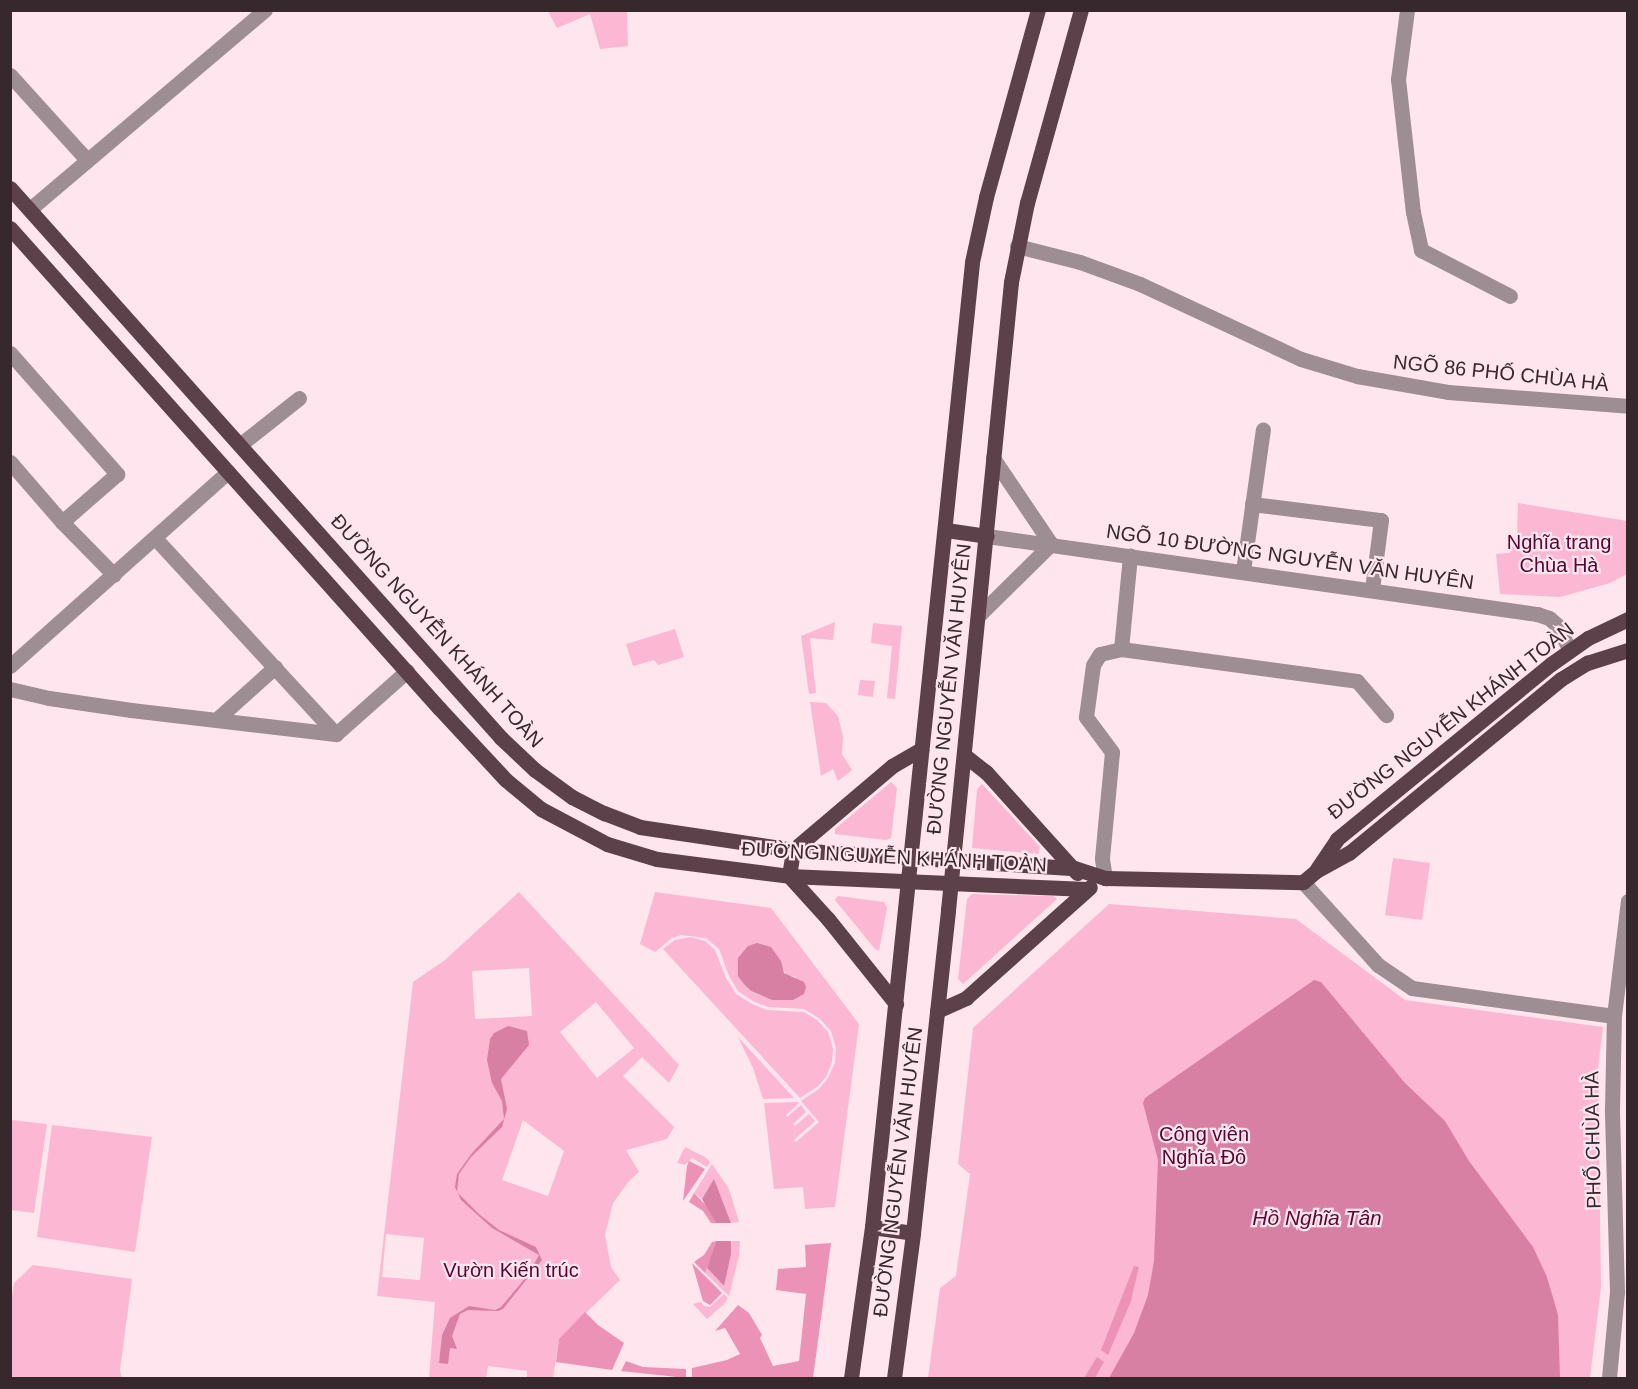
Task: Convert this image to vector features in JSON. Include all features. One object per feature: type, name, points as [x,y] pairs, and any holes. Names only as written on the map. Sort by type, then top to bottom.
[{"type":"main road","name":"ĐƯỜNG NGUYỄN VĂN HUYÊN","points":[[851,1378],[872,1227],[910,882],[921,749],[975,244],[1038,10]]},
{"type":"main road","name":"ĐƯỜNG NGUYỄN VĂN HUYÊN","points":[[894,1378],[938,1011],[987,536],[1004,340],[1017,246],[1081,10]]},
{"type":"main road","name":"ĐƯỜNG NGUYỄN KHÁNH TOÀN","points":[[10,189],[241,444],[501,738],[553,784],[589,806],[640,827],[793,850],[1074,868],[1105,878],[1303,882],[1316,871],[1348,853],[1561,679],[1612,653],[1628,650]]},
{"type":"main road","points":[[10,228],[30,209]]},
{"type":"main road","name":"ĐƯỜNG NGUYỄN KHÁNH TOÀN","points":[[10,228],[506,780],[541,809],[588,835],[631,852],[657,859],[789,876],[1087,888]]},
{"type":"main road","points":[[946,530],[987,536]]},
{"type":"main road","name":"ĐƯỜNG NGUYỄN KHÁNH TOÀN","points":[[1316,871],[1338,837],[1570,650],[1628,619]]},
{"type":"main road","points":[[1570,650],[1579,668]]},
{"type":"main road","points":[[896,1004],[828,919],[789,876],[793,850],[892,766],[921,749]]},
{"type":"main road","points":[[964,755],[986,772],[1074,868],[1087,888]]},
{"type":"main road","points":[[938,1011],[966,998],[1087,888],[1105,878]]},
{"type":"main road","points":[[872,1227],[913,1233]]},
{"type":"street","points":[[30,209],[265,10]]},
{"type":"street","points":[[1407,10],[1398,79],[1413,212],[1421,250],[1510,296]]},
{"type":"street","points":[[10,75],[87,160]]},
{"type":"street","name":"NGÕ 86 PHỐ CHÙA HÀ","points":[[1017,246],[1080,262],[1140,284],[1301,358],[1357,376],[1426,389],[1628,406]]},
{"type":"street","points":[[10,353],[117,474],[62,522]]},
{"type":"street","points":[[241,444],[299,398]]},
{"type":"street","points":[[1243,571],[1263,429]]},
{"type":"street","points":[[978,616],[1052,544],[993,458]]},
{"type":"street","points":[[10,462],[62,522],[114,575]]},
{"type":"street","points":[[10,666],[228,472]]},
{"type":"street","points":[[1252,504],[1381,520],[1372,589]]},
{"type":"street","name":"NGÕ 10 ĐƯỜNG NGUYỄN VĂN HUYÊN","points":[[987,536],[1537,614],[1549,618],[1557,625],[1570,650]]},
{"type":"street","points":[[155,538],[336,734]]},
{"type":"street","points":[[1121,649],[1130,555]]},
{"type":"street","points":[[1105,878],[1102,858],[1112,750],[1087,721],[1086,715],[1094,662],[1100,654],[1121,649],[1357,681],[1386,715]]},
{"type":"street","points":[[217,719],[274,667]]},
{"type":"street","points":[[10,689],[68,701],[336,734],[407,671]]},
{"type":"street","points":[[1303,882],[1378,965],[1412,988],[1614,1016]]},
{"type":"street","name":"PHỐ CHÙA HÀ","points":[[1609,1378],[1622,1293],[1620,1084],[1614,1016],[1627,903]]},
{"type":"green space","points":[[548,11],[627,11],[628,46],[600,49],[590,14],[557,28]]},
{"type":"green space","name":"Nghĩa trang Chùa Hà","points":[[1518,503],[1627,521],[1627,574],[1610,583],[1560,597],[1500,594],[1496,554],[1510,553],[1511,539],[1517,539]]},
{"type":"green space","points":[[835,622],[833,640],[810,638],[816,693],[809,694],[801,636]]},
{"type":"green space","points":[[873,623],[902,626],[895,699],[887,698],[892,646],[871,643]]},
{"type":"green space","points":[[675,629],[684,657],[658,665],[654,660],[633,666],[626,644]]},
{"type":"green space","points":[[860,680],[875,681],[873,697],[858,695]]},
{"type":"green space","points":[[810,702],[826,703],[838,716],[843,737],[842,754],[852,770],[838,781],[833,769],[821,776]]},
{"type":"green space","points":[[891,782],[897,788],[891,838],[886,840],[835,834],[835,829]]},
{"type":"green space","points":[[982,784],[1040,847],[1038,854],[972,848],[977,789]]},
{"type":"green space","points":[[1393,858],[1430,863],[1422,920],[1385,915]]},
{"type":"green space","name":"Vườn Kiến trúc","points":[[519,892],[679,1065],[669,1083],[642,1057],[623,1076],[674,1127],[667,1139],[626,1150],[639,1172],[629,1181],[613,1203],[605,1235],[611,1267],[620,1280],[559,1339],[553,1378],[527,1378],[527,1371],[488,1366],[486,1378],[429,1378],[435,1302],[377,1296],[413,982],[445,960]],"holes":[[[529,968],[532,1016],[475,1019],[472,971]],[[596,1002],[634,1048],[597,1078],[560,1032]],[[523,1120],[564,1151],[548,1196],[502,1180]],[[386,1234],[424,1238],[420,1280],[382,1277]]]},
{"type":"green space","points":[[655,892],[771,908],[859,1024],[835,1207],[805,1209],[803,1187],[774,1189],[764,1103],[797,1102],[799,1103],[786,1115],[787,1117],[801,1105],[806,1112],[793,1124],[795,1126],[809,1114],[815,1121],[794,1140],[796,1142],[819,1122],[801,1101],[819,1089],[828,1078],[835,1063],[836,1048],[831,1031],[819,1018],[804,1009],[768,1007],[738,991],[729,976],[719,949],[706,938],[681,935],[672,938],[655,952],[640,944]],"holes":[[[782,968],[787,975],[796,977],[772,1000],[750,991]]]},
{"type":"green space","points":[[972,894],[1053,896],[1057,899],[963,984],[958,979],[967,899]]},
{"type":"green space","points":[[838,896],[884,902],[887,908],[879,951],[835,900]]},
{"type":"green space","name":"Công viên Nghĩa Đô","points":[[1109,904],[1296,919],[1405,1000],[1603,1027],[1598,1068],[1601,1287],[1590,1378],[928,1378],[940,1288],[956,1276],[970,1174],[958,1164],[973,1028]]},
{"type":"green space","points":[[691,937],[705,941],[715,950],[726,978],[736,994],[767,1010],[804,1012],[817,1020],[828,1032],[833,1049],[832,1062],[826,1077],[818,1086],[800,1098],[663,949],[675,940]]},
{"type":"green space","points":[[738,1037],[794,1098],[763,1099],[753,1068]]},
{"type":"green space","points":[[11,1120],[47,1124],[34,1213],[11,1210]]},
{"type":"green space","points":[[52,1125],[152,1137],[135,1252],[37,1237]]},
{"type":"green space","points":[[685,1147],[705,1157],[710,1162],[707,1167],[692,1158],[685,1165],[677,1163]]},
{"type":"green space","points":[[712,1164],[729,1189],[739,1222],[731,1223],[714,1180],[702,1199],[694,1193]]},
{"type":"green space","points":[[732,1241],[740,1241],[739,1256],[729,1296],[705,1273],[707,1268],[724,1286]]},
{"type":"green space","points":[[33,1265],[132,1279],[120,1370],[122,1378],[11,1378],[10,1309],[14,1283]]},
{"type":"green space","points":[[724,1294],[728,1298],[707,1319],[693,1304],[701,1302],[704,1306],[710,1307]]},
{"type":"shaded area","points":[[689,1161],[705,1169],[683,1201],[687,1166]]},
{"type":"shaded area","points":[[694,1193],[708,1207],[716,1223],[711,1223],[703,1211],[689,1202]]},
{"type":"shaded area","points":[[716,1241],[705,1273],[694,1262],[704,1255],[712,1242]]},
{"type":"shaded area","points":[[831,1243],[813,1378],[692,1378],[692,1368],[727,1360],[740,1354],[725,1328],[715,1331],[738,1305],[749,1313],[762,1335],[760,1338],[773,1366],[799,1361],[806,1294],[776,1290],[778,1269],[806,1267],[805,1245]]},
{"type":"shaded area","points":[[692,1263],[722,1293],[710,1305],[703,1301]]},
{"type":"shaded area","points":[[1134,1266],[1139,1267],[1131,1301],[1108,1355],[1101,1350]]},
{"type":"shaded area","points":[[585,1312],[598,1325],[624,1343],[612,1370],[556,1362],[559,1339]]},
{"type":"shaded area","points":[[1097,1357],[1104,1362],[1095,1378],[1084,1378]]},
{"type":"shaded area","points":[[626,1361],[643,1367],[686,1369],[686,1378],[621,1371]]},
{"type":"water","points":[[757,943],[771,947],[781,961],[784,973],[804,982],[806,987],[804,994],[793,1000],[772,1000],[751,991],[743,983],[738,976],[738,958],[748,946]]},
{"type":"water","name":"Hồ Nghĩa Tân","points":[[1314,980],[1321,982],[1405,1083],[1445,1121],[1469,1161],[1533,1247],[1547,1277],[1558,1315],[1560,1378],[1109,1378],[1134,1333],[1148,1295],[1154,1261],[1158,1160],[1143,1103],[1145,1098]]},
{"type":"water","points":[[508,1026],[527,1031],[529,1045],[501,1079],[507,1109],[502,1127],[471,1157],[459,1174],[457,1191],[455,1187],[457,1174],[472,1153],[504,1119],[502,1101],[492,1083],[487,1060],[490,1039],[494,1033]]},
{"type":"water","points":[[714,1179],[731,1223],[731,1254],[724,1286],[707,1268],[716,1241],[716,1223],[702,1199]]},
{"type":"water","points":[[458,1193],[499,1230],[536,1247],[542,1260],[503,1309],[498,1311],[468,1310],[460,1314],[452,1336],[457,1349],[450,1348],[448,1364],[439,1363],[442,1335],[450,1318],[469,1306],[495,1310],[501,1307],[527,1276],[539,1255],[492,1228],[461,1200]]},
{"type":"pier","points":[[712,1223],[734,1223],[735,1241],[713,1241]]}]
